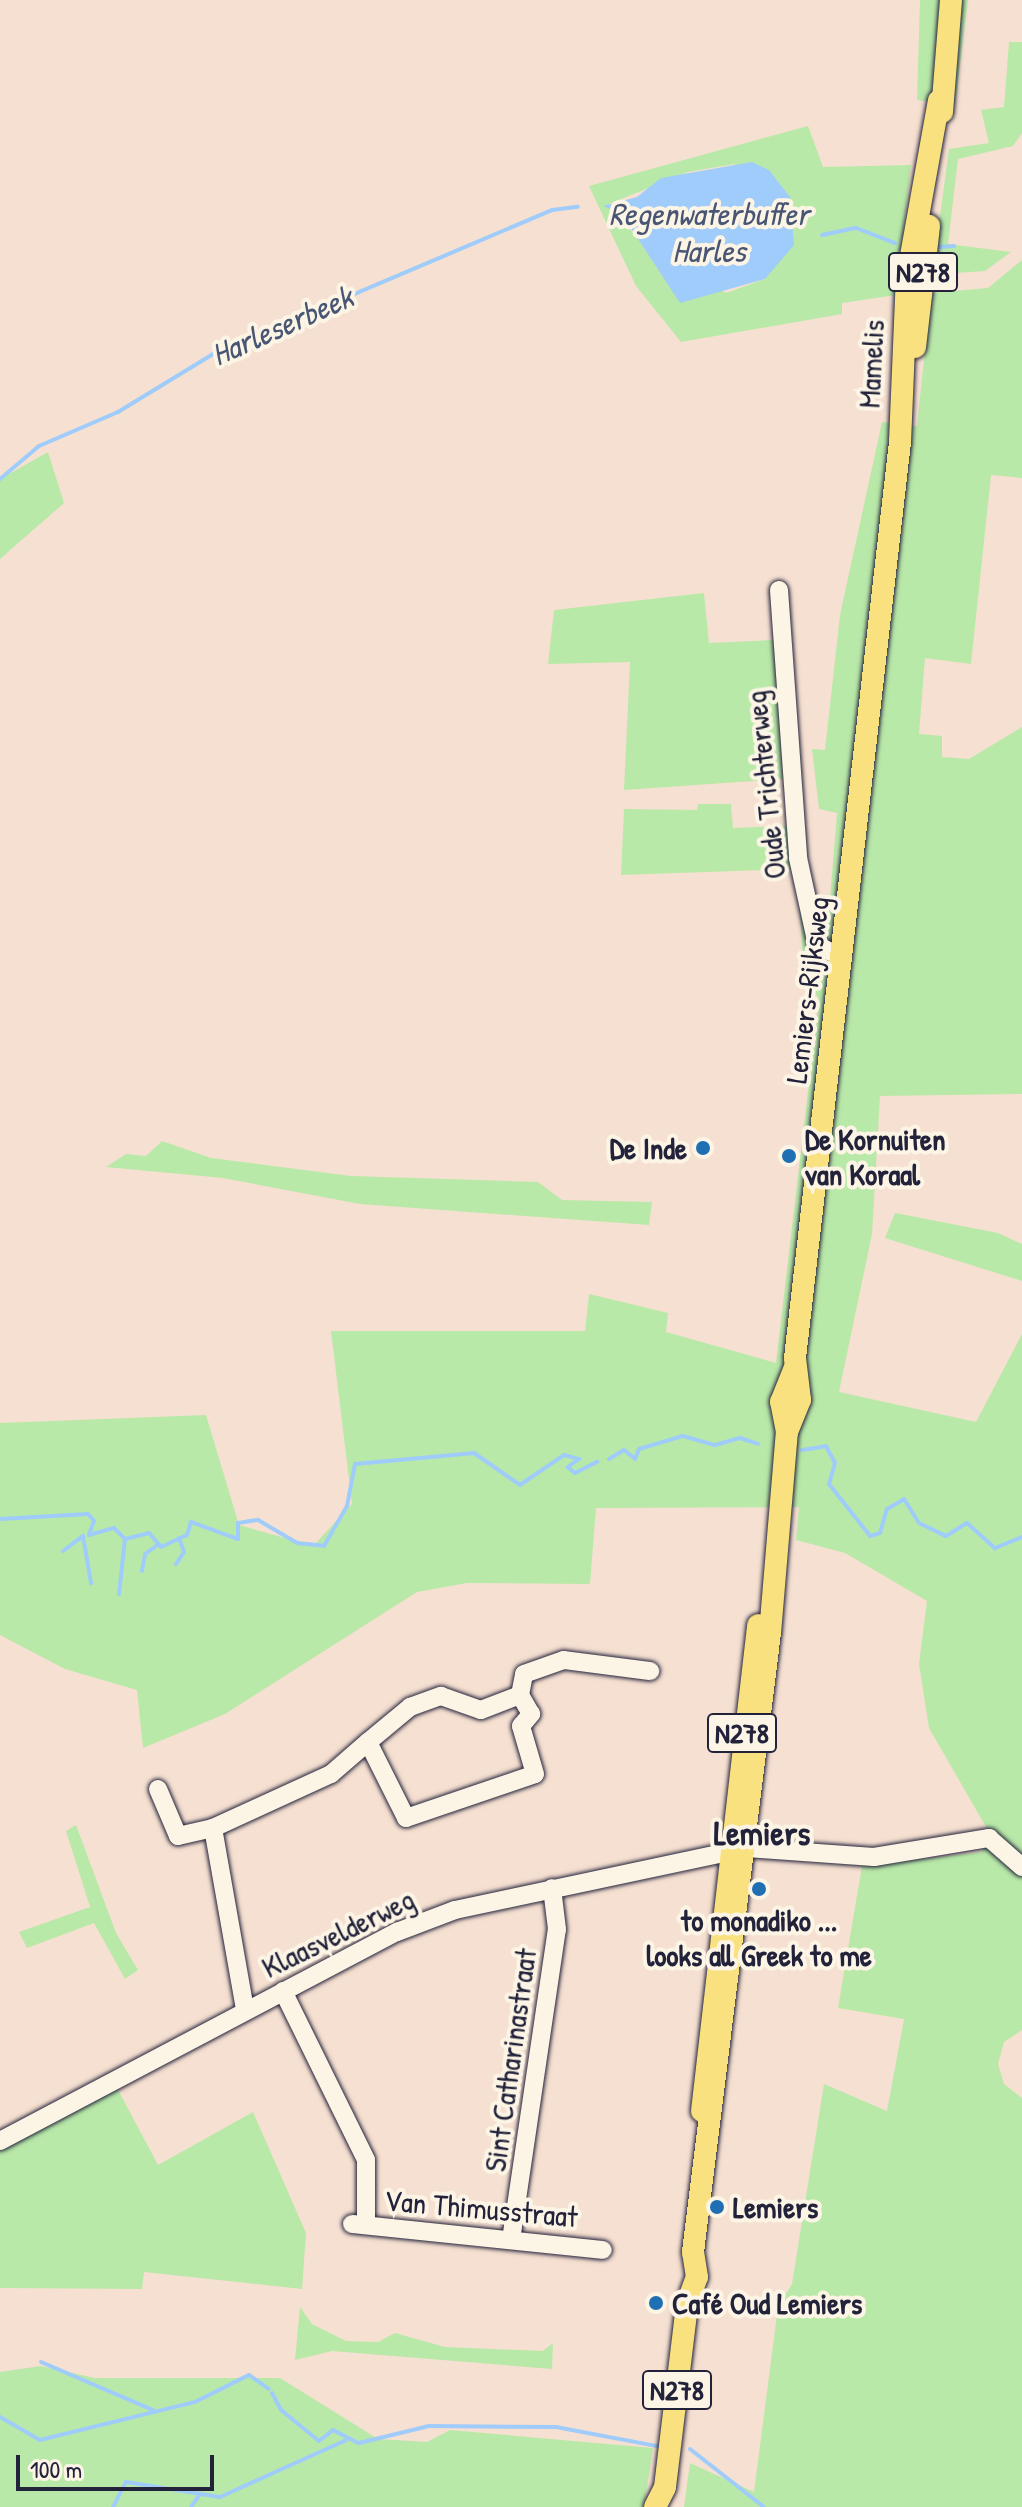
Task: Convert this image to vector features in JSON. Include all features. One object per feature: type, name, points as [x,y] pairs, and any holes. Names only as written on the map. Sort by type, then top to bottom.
[{"type":"main road","name":"Mamelis","points":[[874,666],[951,0]]},
{"type":"main road","name":"Lemiers-Rijksweg","points":[[655,2507],[668,2497],[687,2304],[682,2275],[693,2252],[787,1432],[781,1402],[795,1368],[874,666]]},
{"type":"street","name":"Oude Trichterweg","points":[[779,590],[798,858],[817,945],[841,957]]},
{"type":"street","points":[[368,1742],[406,1818],[535,1774],[521,1726],[531,1714],[520,1695],[524,1674],[564,1660],[650,1671]]},
{"type":"street","points":[[158,1789],[178,1836],[213,1828],[331,1774],[410,1707],[441,1696],[481,1710],[520,1695]]},
{"type":"street","points":[[213,1828],[245,2010]]},
{"type":"street","name":"Klaasvelderweg","points":[[0,2141],[245,2010],[434,1917],[552,1888],[738,1851],[885,1856],[989,1838],[1022,1867]]},
{"type":"street","name":"Sint Catharinastraat","points":[[511,2240],[557,1929],[552,1888]]},
{"type":"street","name":"Van Thimusstraat","points":[[283,1991],[366,2160],[359,2225],[603,2250]]},
{"type":"green space","points":[[920,0],[968,0],[955,106],[917,100]]},
{"type":"green space","points":[[1009,42],[1022,42],[1022,133],[1013,146],[958,159],[948,244],[1011,252],[985,271],[940,274],[933,268],[949,149],[989,143],[981,110],[1004,107]]},
{"type":"green space","points":[[808,126],[823,167],[911,165],[896,295],[842,303],[842,314],[681,342],[636,286],[589,186]],"holes":[[[735,164],[765,279],[726,293],[643,244],[609,204],[688,172]]]},
{"type":"green space","points":[[1022,260],[1022,478],[991,475],[971,664],[925,658],[919,734],[942,736],[942,757],[969,759],[1022,727],[1022,1094],[880,1096],[872,1234],[839,1392],[976,1422],[1022,1334],[1022,2030],[1004,2042],[998,2064],[1004,2084],[1022,2098],[1022,2507],[684,2507],[690,2463],[754,2492],[778,2307],[792,2284],[824,2084],[887,2111],[904,2019],[838,2008],[862,1866],[982,1852],[986,1827],[929,1728],[919,1664],[927,1601],[845,1553],[796,1540],[799,1507],[596,1508],[590,1584],[467,1583],[417,1592],[225,1714],[143,1748],[137,1690],[65,1669],[0,1635],[0,1423],[206,1415],[239,1525],[313,1546],[352,1504],[331,1331],[585,1331],[589,1294],[668,1313],[666,1332],[776,1363],[819,999],[804,978],[799,896],[826,947],[837,813],[819,809],[812,749],[825,750],[840,615],[882,422],[917,426],[931,293],[988,288]]},
{"type":"green space","points":[[48,452],[64,503],[0,559],[0,479]]},
{"type":"green space","points":[[704,593],[709,643],[775,640],[783,779],[624,790],[630,662],[548,664],[554,610]]},
{"type":"green space","points":[[698,804],[731,804],[733,828],[788,826],[794,869],[621,875],[624,809],[697,810]]},
{"type":"green space","points":[[162,1141],[211,1158],[351,1176],[538,1182],[562,1200],[652,1202],[649,1225],[360,1204],[223,1178],[106,1167],[126,1154],[146,1156]]},
{"type":"green space","points":[[895,1213],[998,1233],[1022,1244],[1022,1281],[885,1238]]},
{"type":"green space","points":[[76,1825],[116,1933],[138,1970],[125,1979],[94,1923],[27,1948],[19,1932],[90,1907],[66,1831]]},
{"type":"green space","points":[[115,2084],[158,2165],[253,2112],[306,2233],[302,2289],[144,2272],[142,2289],[0,2288],[0,2145]]},
{"type":"green space","points":[[300,2307],[312,2324],[346,2341],[378,2342],[395,2333],[445,2347],[543,2351],[553,2343],[552,2369],[332,2351],[295,2360]]},
{"type":"green space","points":[[41,2366],[95,2378],[280,2378],[378,2439],[427,2442],[450,2430],[653,2448],[644,2507],[0,2507],[0,2372]]},
{"type":"water","name":"Regenwaterbuffer Harles","points":[[752,162],[769,170],[790,197],[794,245],[765,279],[680,303],[621,213],[603,206],[637,197],[661,178]]},
{"type":"waterway","name":"Harleserbeek","points":[[0,479],[39,446],[118,412],[213,354],[552,210],[578,207]]},
{"type":"waterway","name":"Harleserbeek","points":[[822,235],[856,228],[895,243]]},
{"type":"waterway","name":"Harleserbeek","points":[[940,247],[954,246]]},
{"type":"waterway","points":[[609,1459],[624,1450],[635,1459],[639,1449],[683,1436],[715,1445],[740,1438],[758,1444]]},
{"type":"waterway","points":[[802,1450],[826,1446],[835,1463],[829,1484],[870,1536],[880,1533],[887,1509],[904,1499],[919,1523],[946,1536],[967,1523],[995,1548],[1022,1537]]},
{"type":"waterway","points":[[0,1519],[88,1514],[94,1521],[89,1535],[114,1528],[125,1539],[149,1533],[161,1547],[187,1535],[191,1522],[238,1539],[238,1523],[258,1520],[297,1543],[324,1546],[347,1506],[355,1464],[474,1453],[520,1485],[564,1455],[579,1459],[568,1467],[575,1473],[597,1462]]},
{"type":"waterway","points":[[83,1536],[91,1583]]},
{"type":"waterway","points":[[63,1551],[83,1536]]},
{"type":"waterway","points":[[176,1564],[184,1552],[179,1538]]},
{"type":"waterway","points":[[119,1594],[125,1539]]},
{"type":"waterway","points":[[142,1571],[145,1554],[159,1544]]},
{"type":"waterway","points":[[41,2362],[153,2410]]},
{"type":"waterway","points":[[0,2417],[40,2440],[195,2402],[249,2375],[269,2389]]},
{"type":"waterway","points":[[272,2393],[281,2410],[319,2441],[333,2430],[359,2443],[429,2426],[556,2427],[657,2446]]},
{"type":"waterway","points":[[113,2507],[126,2482],[220,2497],[346,2440]]},
{"type":"waterway","points":[[690,2449],[764,2507]]},
{"type":"waterway","points":[[191,2507],[200,2494]]},
{"type":"place","name":"De Inde","points":[[703,1148]]},
{"type":"place","name":"De Kornuiten van Koraal","points":[[789,1156]]},
{"type":"place","name":"to monadiko ... looks all Greek to me","points":[[759,1889]]},
{"type":"place","name":"Lemiers","points":[[717,2207]]},
{"type":"place","name":"Café Oud Lemiers","points":[[656,2303]]},
{"type":"district","name":"Lemiers","points":[[762,1834]]}]
